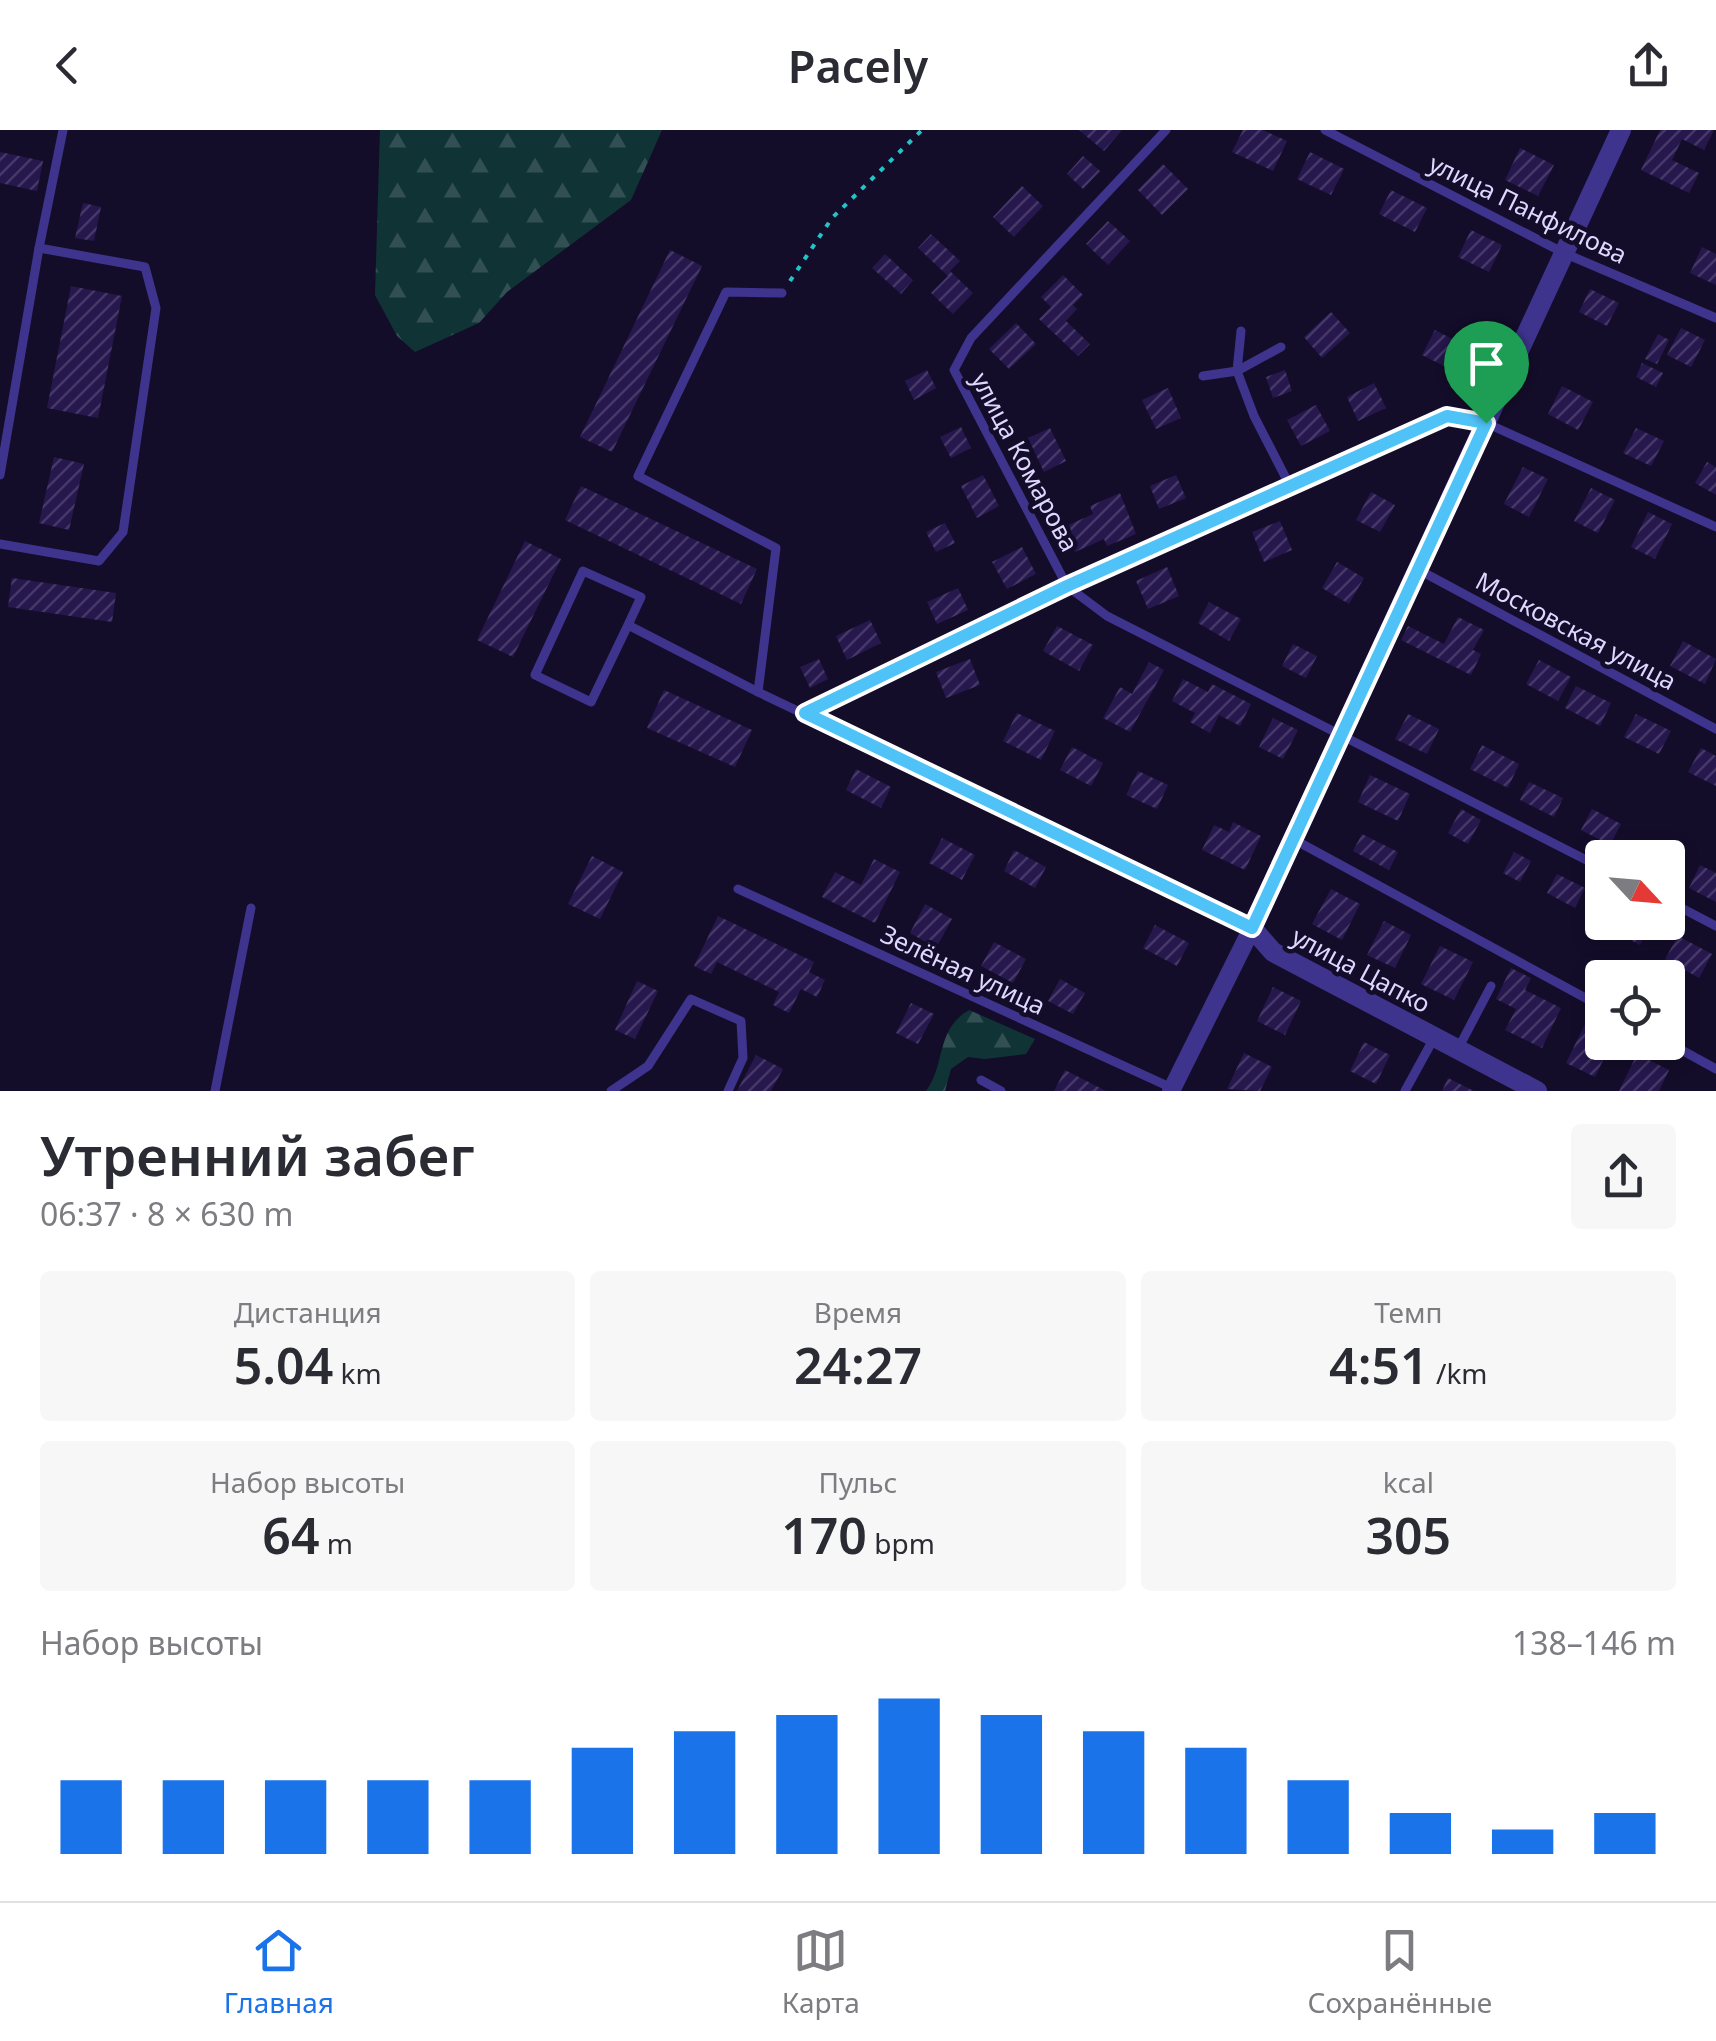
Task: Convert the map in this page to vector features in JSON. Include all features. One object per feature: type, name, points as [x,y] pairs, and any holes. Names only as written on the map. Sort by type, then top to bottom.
[{"type":"street","points":[[1171,1089],[1252,928],[1621,130]]},
{"type":"street","name":"улица Цапко","points":[[1252,928],[1273,952],[1537,1091]]},
{"type":"lane","points":[[0,476],[63,130]]},
{"type":"lane","name":"улица Комарова","points":[[1166,130],[970,338],[954,370],[1067,586],[1108,616],[1585,859]]},
{"type":"lane","name":"улица Панфилова","points":[[1325,130],[1564,254],[1716,318]]},
{"type":"lane","points":[[0,544],[99,560],[123,532],[156,308],[145,267],[39,248]]},
{"type":"lane","points":[[758,692],[776,548],[638,476],[726,292],[782,293]]},
{"type":"lane","points":[[1241,331],[1237,371],[1254,416],[1290,486]]},
{"type":"lane","points":[[1203,376],[1237,371],[1281,347]]},
{"type":"lane","points":[[805,713],[1067,586],[1447,416],[1486,423],[1716,527]]},
{"type":"lane","name":"Московская улица","points":[[1418,570],[1716,729]]},
{"type":"lane","points":[[583,571],[641,598],[628,625],[591,702],[535,675],[583,571]]},
{"type":"lane","name":"улица Цапко","points":[[628,625],[758,692],[1252,928]]},
{"type":"lane","points":[[1293,839],[1585,998]]},
{"type":"lane","name":"Зелёная улица","points":[[738,889],[1171,1089]]},
{"type":"lane","points":[[215,1091],[250,908]]},
{"type":"lane","points":[[1685,910],[1716,926]]},
{"type":"lane","points":[[1458,1050],[1492,986]]},
{"type":"lane","points":[[611,1091],[648,1066],[691,999],[741,1021],[743,1058],[728,1091]]},
{"type":"lane","points":[[1405,1091],[1434,1038]]},
{"type":"lane","points":[[1685,1052],[1716,1069]]},
{"type":"lane","points":[[980,1080],[1001,1091]]},
{"type":"path","points":[[782,293],[832,218],[922,130]]},
{"type":"green space","points":[[380,130],[662,130],[631,200],[507,292],[479,323],[415,352],[397,336],[375,295]]},
{"type":"green space","points":[[969,1010],[1035,1039],[1026,1054],[968,1057],[951,1069],[945,1091],[926,1091],[951,1027]]},
{"type":"building","points":[[1079,130],[1122,130],[1104,151]]},
{"type":"building","points":[[1243,130],[1263,130],[1287,141],[1273,171],[1232,152]]},
{"type":"building","points":[[1660,130],[1714,130],[1704,150],[1682,139],[1672,160],[1699,173],[1689,193],[1641,170]]},
{"type":"building","points":[[1520,148],[1554,165],[1538,196],[1505,180]]},
{"type":"building","points":[[0,152],[43,161],[37,191],[0,183]]},
{"type":"building","points":[[1310,152],[1344,169],[1331,195],[1297,179]]},
{"type":"building","points":[[1083,156],[1100,171],[1083,189],[1067,174]]},
{"type":"building","points":[[1163,164],[1188,189],[1162,215],[1138,190]]},
{"type":"building","points":[[1022,186],[1043,206],[1014,237],[993,217]]},
{"type":"building","points":[[1391,190],[1427,208],[1415,232],[1379,214]]},
{"type":"building","points":[[83,203],[101,207],[94,241],[75,238]]},
{"type":"building","points":[[1108,221],[1130,241],[1108,265],[1086,244]]},
{"type":"building","points":[[1471,230],[1502,245],[1489,272],[1458,257]]},
{"type":"building","points":[[931,234],[960,261],[950,271],[973,293],[953,314],[931,293],[948,276],[918,248]]},
{"type":"building","points":[[1702,247],[1716,254],[1716,285],[1690,273]]},
{"type":"building","points":[[670,250],[702,266],[612,452],[580,437]]},
{"type":"building","points":[[885,254],[913,280],[901,294],[872,268]]},
{"type":"building","points":[[1063,275],[1083,295],[1066,321],[1090,344],[1078,356],[1039,319],[1051,307],[1041,297]]},
{"type":"building","points":[[71,286],[122,296],[98,418],[47,408]]},
{"type":"building","points":[[1590,289],[1619,303],[1607,326],[1579,312]]},
{"type":"building","points":[[1331,312],[1350,333],[1322,358],[1304,337]]},
{"type":"building","points":[[1016,323],[1036,344],[1009,369],[989,349]]},
{"type":"building","points":[[1681,328],[1705,340],[1691,367],[1667,355]]},
{"type":"building","points":[[1435,330],[1462,344],[1450,369],[1422,355]]},
{"type":"building","points":[[1658,334],[1669,340],[1657,364],[1645,359]]},
{"type":"building","points":[[1642,363],[1663,373],[1656,387],[1636,377]]},
{"type":"building","points":[[927,370],[936,388],[914,400],[905,381]]},
{"type":"building","points":[[1285,370],[1292,391],[1273,398],[1266,377]]},
{"type":"building","points":[[1374,383],[1386,408],[1358,421],[1347,397]]},
{"type":"building","points":[[1562,386],[1593,402],[1578,430],[1548,414]]},
{"type":"building","points":[[1168,388],[1181,418],[1156,429],[1142,400]]},
{"type":"building","points":[[1316,405],[1330,431],[1301,446],[1287,420]]},
{"type":"building","points":[[961,427],[971,448],[951,458],[940,437]]},
{"type":"building","points":[[1050,428],[1066,461],[1044,472],[1028,438]]},
{"type":"building","points":[[1636,428],[1664,441],[1651,466],[1623,453]]},
{"type":"building","points":[[54,457],[84,464],[69,530],[39,523]]},
{"type":"building","points":[[1707,462],[1716,467],[1716,495],[1695,483]]},
{"type":"building","points":[[1523,467],[1548,479],[1529,517],[1504,504]]},
{"type":"building","points":[[983,475],[999,506],[977,518],[961,486]]},
{"type":"building","points":[[1176,475],[1186,498],[1159,509],[1150,486]]},
{"type":"building","points":[[581,486],[757,569],[741,604],[565,520]]},
{"type":"building","points":[[1591,488],[1615,500],[1598,533],[1574,521]]},
{"type":"building","points":[[1371,492],[1395,505],[1380,532],[1356,520]]},
{"type":"building","points":[[1120,493],[1136,534],[1107,546],[1104,539],[1075,552],[1064,527],[1093,514],[1090,506]]},
{"type":"building","points":[[1648,512],[1672,524],[1655,559],[1631,547]]},
{"type":"building","points":[[1280,521],[1292,550],[1264,562],[1252,532]]},
{"type":"building","points":[[945,523],[955,543],[936,552],[926,532]]},
{"type":"building","points":[[525,541],[561,559],[513,657],[477,640]]},
{"type":"building","points":[[1022,547],[1036,574],[1007,589],[992,562]]},
{"type":"building","points":[[1337,562],[1364,578],[1349,604],[1322,588]]},
{"type":"building","points":[[1167,567],[1179,596],[1148,609],[1136,581]]},
{"type":"building","points":[[12,578],[116,593],[112,622],[8,607]]},
{"type":"building","points":[[958,588],[968,610],[937,624],[927,602]]},
{"type":"building","points":[[1209,602],[1241,619],[1229,641],[1198,623]]},
{"type":"building","points":[[1458,617],[1484,630],[1473,650],[1481,654],[1471,675],[1401,640],[1408,626],[1444,644]]},
{"type":"building","points":[[870,620],[881,643],[847,660],[836,636]]},
{"type":"building","points":[[1057,626],[1093,645],[1079,671],[1043,651]]},
{"type":"building","points":[[1683,641],[1716,659],[1705,684],[1670,666]]},
{"type":"building","points":[[1293,644],[1317,656],[1306,678],[1282,666]]},
{"type":"building","points":[[819,659],[828,679],[810,688],[800,667]]},
{"type":"building","points":[[970,659],[980,685],[946,698],[936,672]]},
{"type":"building","points":[[1539,660],[1571,677],[1558,701],[1526,684]]},
{"type":"building","points":[[1149,662],[1164,670],[1130,732],[1103,718],[1120,687],[1132,694]]},
{"type":"building","points":[[1183,679],[1208,692],[1212,684],[1251,704],[1240,726],[1219,715],[1210,733],[1190,722],[1195,713],[1172,701]]},
{"type":"building","points":[[1576,686],[1611,703],[1600,726],[1565,708]]},
{"type":"building","points":[[664,690],[752,730],[735,767],[647,728]]},
{"type":"building","points":[[1017,713],[1055,731],[1041,760],[1003,741]]},
{"type":"building","points":[[1408,714],[1439,729],[1427,754],[1395,739]]},
{"type":"building","points":[[1636,714],[1671,731],[1659,754],[1624,737]]},
{"type":"building","points":[[1273,718],[1298,730],[1283,759],[1259,747]]},
{"type":"building","points":[[1482,745],[1519,764],[1508,788],[1470,769]]},
{"type":"building","points":[[1072,747],[1103,763],[1091,786],[1060,770]]},
{"type":"building","points":[[1701,748],[1716,756],[1716,786],[1688,772]]},
{"type":"building","points":[[856,769],[891,787],[881,808],[846,790]]},
{"type":"building","points":[[1138,771],[1168,785],[1157,809],[1126,795]]},
{"type":"building","points":[[1370,775],[1410,794],[1398,821],[1358,802]]},
{"type":"building","points":[[1529,782],[1563,798],[1554,817],[1520,800]]},
{"type":"building","points":[[1461,809],[1481,820],[1468,844],[1448,833]]},
{"type":"building","points":[[1592,809],[1621,824],[1613,840],[1600,840],[1581,830]]},
{"type":"building","points":[[1233,822],[1261,836],[1245,870],[1202,850],[1214,825],[1229,832]]},
{"type":"building","points":[[1362,834],[1398,852],[1389,870],[1353,851]]},
{"type":"building","points":[[942,838],[975,855],[962,880],[929,863]]},
{"type":"building","points":[[1014,850],[1046,867],[1035,888],[1004,871]]},
{"type":"building","points":[[1514,852],[1531,861],[1520,882],[1503,873]]},
{"type":"building","points":[[592,856],[623,872],[600,919],[568,904]]},
{"type":"building","points":[[874,859],[900,872],[875,923],[822,897],[835,872],[861,885]]},
{"type":"building","points":[[1700,865],[1716,873],[1716,902],[1689,888]]},
{"type":"building","points":[[1557,874],[1585,888],[1575,908],[1547,893]]},
{"type":"building","points":[[1331,889],[1360,904],[1342,940],[1312,924]]},
{"type":"building","points":[[925,904],[952,919],[936,948],[910,933]]},
{"type":"building","points":[[718,916],[814,962],[809,972],[825,980],[817,997],[801,989],[789,1013],[773,1005],[779,992],[717,962],[711,974],[694,966]]},
{"type":"building","points":[[1384,921],[1411,935],[1395,968],[1367,955]]},
{"type":"building","points":[[1155,925],[1189,943],[1177,966],[1143,948]]},
{"type":"building","points":[[1676,940],[1685,940],[1712,954],[1699,978],[1685,970],[1685,960],[1665,959]]},
{"type":"building","points":[[994,942],[1026,959],[1013,983],[981,966]]},
{"type":"building","points":[[1440,946],[1473,962],[1454,1000],[1421,984]]},
{"type":"building","points":[[1511,968],[1531,978],[1525,990],[1561,1008],[1542,1048],[1505,1030],[1516,1009],[1496,999]]},
{"type":"building","points":[[1060,979],[1085,993],[1073,1014],[1048,1001]]},
{"type":"building","points":[[637,981],[658,991],[635,1039],[615,1030]]},
{"type":"building","points":[[1273,987],[1301,1001],[1285,1035],[1257,1021]]},
{"type":"building","points":[[911,1003],[934,1014],[918,1044],[896,1033]]},
{"type":"building","points":[[1585,1024],[1585,1060],[1603,1060],[1595,1077],[1566,1063]]},
{"type":"building","points":[[1364,1042],[1390,1055],[1376,1084],[1350,1071]]},
{"type":"building","points":[[1244,1053],[1272,1067],[1260,1091],[1227,1089]]},
{"type":"building","points":[[756,1055],[783,1069],[771,1091],[737,1091]]},
{"type":"building","points":[[1634,1060],[1649,1060],[1669,1070],[1659,1091],[1619,1091]]},
{"type":"building","points":[[1065,1070],[1106,1091],[1054,1091]]},
{"type":"building","points":[[1448,1078],[1474,1091],[1442,1091]]},
{"type":"route","points":[[1447,416],[1486,423],[1252,928],[805,713],[1067,586],[1447,416]]}]
